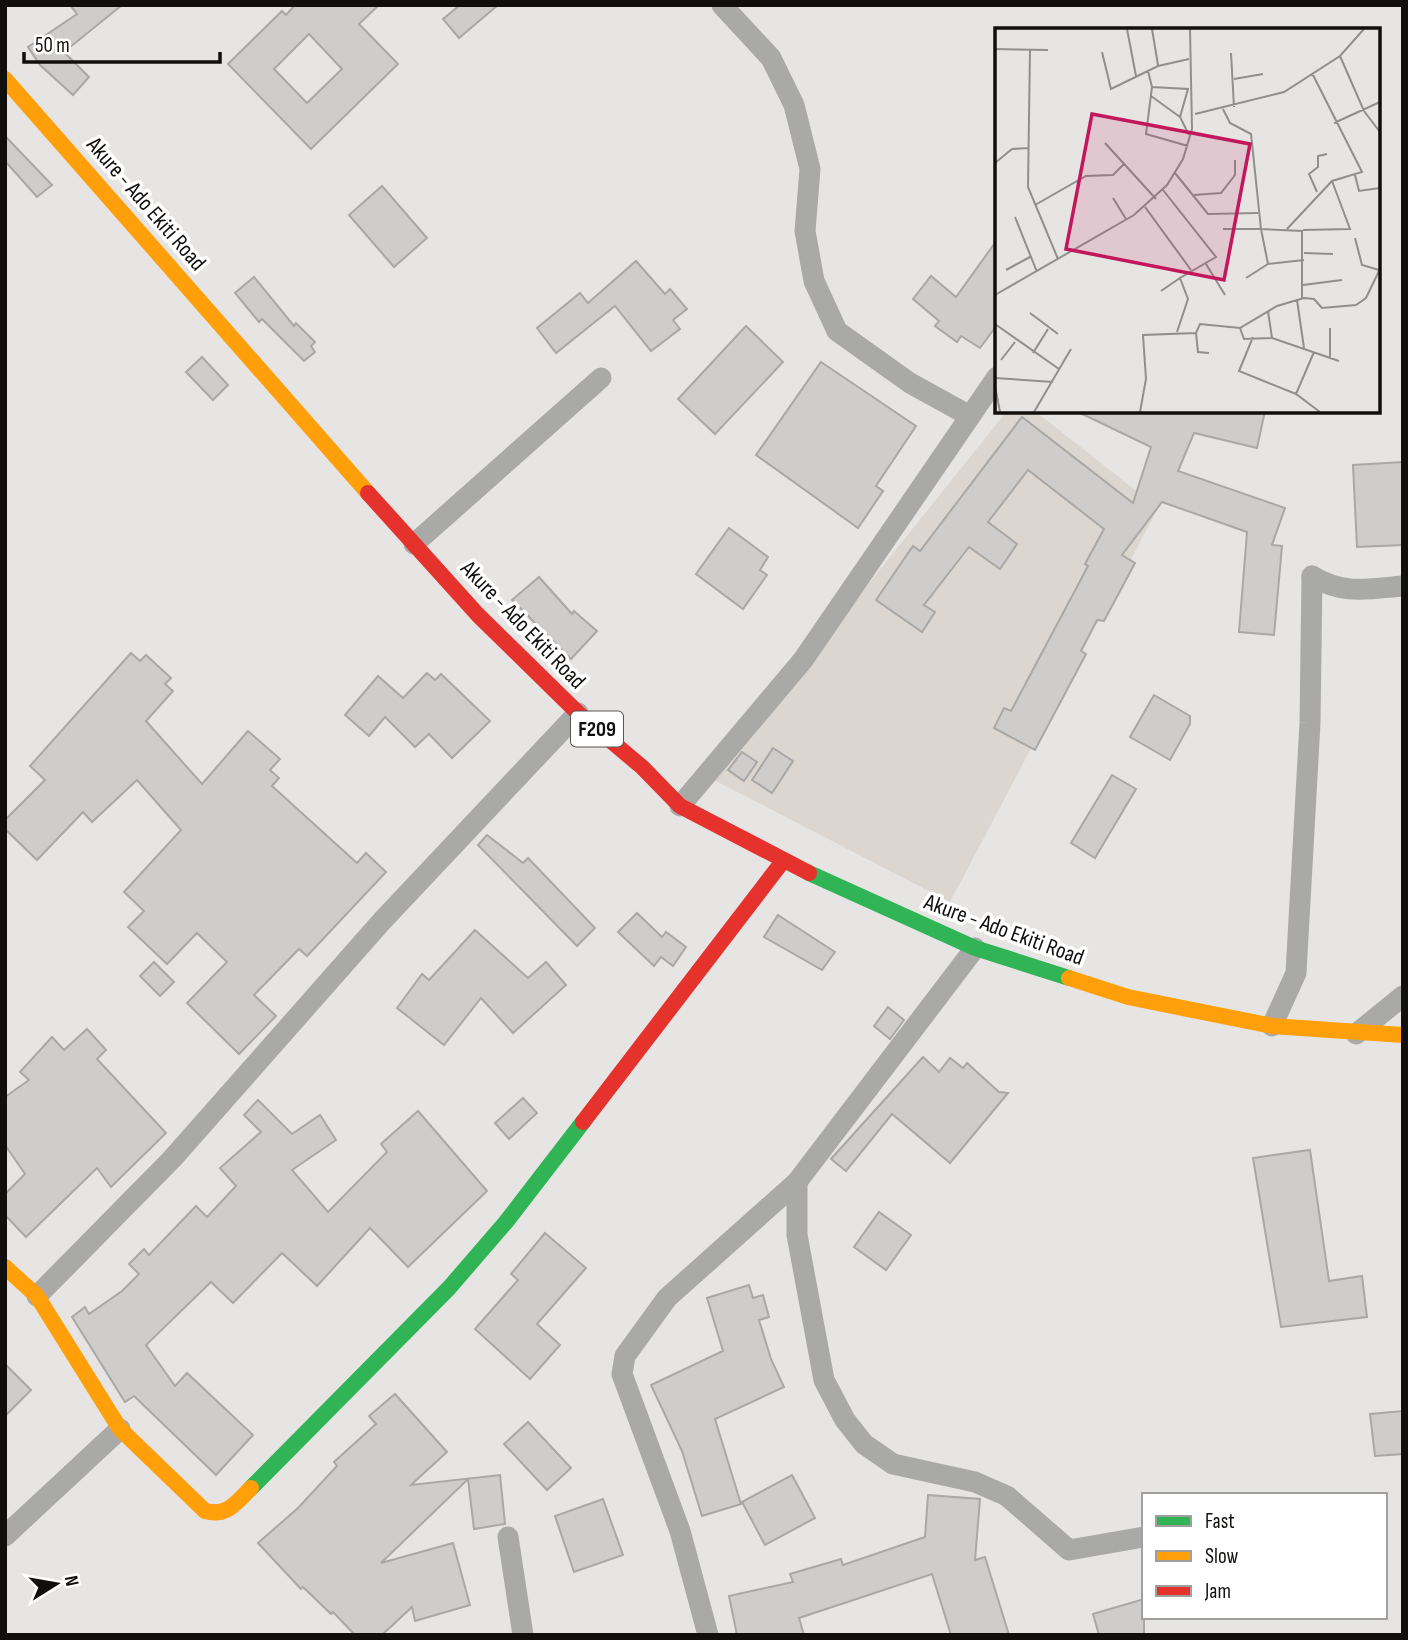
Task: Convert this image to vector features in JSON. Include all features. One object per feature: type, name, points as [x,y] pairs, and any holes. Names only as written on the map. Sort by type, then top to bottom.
[{"type":"main road","name":"Akure - Ado Ekiti Road","points":[[5,79],[478,615],[578,713],[642,767],[680,806],[783,860],[975,948],[1128,997],[1272,1026],[1356,1034],[1403,1035]]},
{"type":"main road","points":[[5,1267],[37,1296],[120,1429],[205,1511],[217,1514],[229,1510],[449,1288],[506,1222],[783,860]]},
{"type":"street","points":[[722,5],[771,58],[794,105],[810,169],[805,231],[814,281],[837,331],[911,383],[968,415]]},
{"type":"street","points":[[414,544],[601,378]]},
{"type":"street","points":[[680,806],[803,660],[921,492],[968,415],[995,380]]},
{"type":"street","points":[[1272,1026],[1296,972],[1310,723],[1312,576],[1331,588],[1362,590],[1403,586]]},
{"type":"street","points":[[37,1296],[172,1159],[382,921],[578,713]]},
{"type":"street","points":[[708,1635],[681,1531],[622,1374],[625,1356],[667,1298],[797,1182],[975,948]]},
{"type":"street","points":[[1356,1034],[1403,996]]},
{"type":"street","points":[[797,1182],[797,1235],[824,1380],[845,1420],[864,1444],[893,1465],[975,1482],[1007,1496],[1069,1550],[1142,1537]]},
{"type":"street","points":[[5,1536],[120,1429]]},
{"type":"street","points":[[508,1537],[523,1635]]},
{"type":"shaded area","points":[[1005,413],[1038,413],[1158,508],[950,902],[712,779]]},
{"type":"building","points":[[70,5],[122,5],[64,52],[89,77],[73,95],[40,65],[28,47],[77,14]]},
{"type":"building","points":[[295,5],[379,5],[359,24],[398,64],[311,149],[228,64],[282,11],[286,15]],"holes":[[[309,34],[342,69],[307,103],[274,69]]]},
{"type":"building","points":[[460,5],[498,5],[459,38],[443,19]]},
{"type":"building","points":[[5,136],[52,185],[37,197],[5,161]]},
{"type":"building","points":[[382,186],[427,238],[394,267],[349,215]]},
{"type":"building","points":[[995,243],[995,328],[980,348],[961,336],[957,342],[935,326],[939,321],[913,299],[931,276],[956,297]]},
{"type":"building","points":[[636,261],[665,294],[670,289],[687,309],[673,320],[680,329],[651,351],[615,306],[556,353],[537,328],[580,293],[588,303]]},
{"type":"building","points":[[254,277],[294,326],[296,323],[315,342],[311,346],[315,352],[304,361],[262,319],[259,322],[235,293]]},
{"type":"building","points":[[746,326],[783,362],[715,434],[678,399]]},
{"type":"building","points":[[202,357],[228,385],[213,400],[186,372]]},
{"type":"building","points":[[821,362],[916,426],[876,486],[883,491],[858,528],[756,455]]},
{"type":"building","points":[[1080,413],[1265,413],[1257,448],[1194,433],[1178,471],[1285,508],[1272,545],[1282,546],[1274,635],[1239,632],[1247,532],[1162,502],[1122,555],[1135,563],[1104,621],[1097,620],[1081,651],[1086,654],[1035,750],[994,728],[1004,708],[1011,711],[1088,566],[1085,564],[1104,529],[1028,470],[988,522],[1017,544],[1000,569],[969,547],[924,605],[935,612],[922,632],[876,600],[913,546],[920,551],[1022,417],[1133,503],[1151,447]]},
{"type":"building","points":[[1403,462],[1403,545],[1357,547],[1353,465]]},
{"type":"building","points":[[729,528],[768,557],[760,570],[767,575],[743,609],[696,574]]},
{"type":"building","points":[[539,577],[572,614],[574,611],[597,631],[571,659],[512,600]]},
{"type":"building","points":[[131,653],[140,661],[146,655],[171,678],[165,684],[173,691],[146,721],[202,784],[248,731],[280,759],[270,770],[279,778],[272,786],[357,863],[366,853],[386,872],[307,956],[299,949],[254,995],[276,1016],[239,1054],[187,1003],[227,962],[197,933],[167,964],[128,927],[144,911],[124,892],[181,830],[137,780],[92,822],[83,812],[37,860],[5,829],[5,820],[45,780],[30,766]]},
{"type":"building","points":[[427,673],[435,680],[441,674],[490,721],[452,758],[429,734],[415,747],[385,717],[369,736],[345,715],[378,676],[403,698]]},
{"type":"building","points":[[1154,695],[1190,716],[1190,724],[1170,760],[1130,737]]},
{"type":"building","points":[[773,748],[793,761],[772,793],[752,780]]},
{"type":"building","points":[[742,752],[757,762],[744,781],[728,770]]},
{"type":"building","points":[[1112,775],[1136,789],[1095,858],[1071,843]]},
{"type":"building","points":[[487,835],[523,863],[528,858],[595,928],[577,946],[478,845]]},
{"type":"building","points":[[637,913],[662,937],[666,932],[686,947],[673,966],[661,957],[654,966],[618,932]]},
{"type":"building","points":[[778,915],[835,952],[822,970],[764,937]]},
{"type":"building","points":[[475,930],[528,978],[546,962],[566,985],[513,1033],[481,998],[444,1045],[397,1008],[422,974],[429,980]]},
{"type":"building","points":[[154,962],[174,982],[160,996],[140,976]]},
{"type":"building","points":[[888,1007],[904,1020],[890,1039],[874,1026]]},
{"type":"building","points":[[87,1029],[106,1050],[97,1059],[166,1133],[111,1187],[97,1168],[26,1237],[5,1215],[5,1194],[25,1174],[5,1145],[5,1097],[29,1080],[20,1072],[52,1037],[64,1050]]},
{"type":"building","points":[[923,1057],[939,1072],[950,1058],[963,1068],[967,1063],[999,1092],[1008,1093],[950,1163],[892,1114],[846,1171],[831,1159]]},
{"type":"building","points":[[523,1098],[537,1113],[509,1139],[495,1123]]},
{"type":"building","points":[[258,1100],[292,1134],[320,1115],[336,1140],[292,1170],[328,1212],[387,1152],[381,1144],[418,1111],[487,1191],[408,1267],[370,1228],[317,1286],[282,1253],[233,1303],[211,1282],[146,1345],[175,1386],[187,1373],[253,1435],[216,1475],[134,1396],[125,1402],[72,1317],[85,1307],[89,1314],[122,1291],[139,1274],[129,1264],[144,1249],[149,1255],[196,1206],[207,1217],[236,1186],[220,1168],[261,1132],[244,1115]]},
{"type":"building","points":[[1310,1150],[1329,1281],[1362,1276],[1367,1317],[1281,1327],[1253,1158]]},
{"type":"building","points":[[879,1212],[911,1235],[886,1270],[854,1247]]},
{"type":"building","points":[[545,1233],[586,1268],[537,1324],[560,1345],[530,1379],[475,1329],[518,1280],[511,1274]]},
{"type":"building","points":[[749,1285],[753,1298],[763,1295],[769,1317],[759,1320],[771,1359],[784,1387],[715,1419],[741,1504],[702,1516],[682,1451],[651,1385],[723,1351],[707,1298]]},
{"type":"building","points":[[5,1364],[31,1390],[5,1416]]},
{"type":"building","points":[[395,1394],[447,1452],[411,1485],[500,1475],[505,1524],[474,1529],[468,1479],[381,1563],[453,1543],[470,1605],[415,1621],[412,1607],[382,1635],[355,1635],[333,1612],[331,1614],[303,1587],[301,1589],[258,1543],[298,1508],[337,1466],[334,1462],[376,1424],[369,1416]]},
{"type":"building","points":[[1403,1411],[1403,1454],[1375,1456],[1370,1414]]},
{"type":"building","points":[[528,1422],[571,1468],[547,1490],[504,1444]]},
{"type":"building","points":[[792,1475],[815,1518],[765,1545],[742,1502]]},
{"type":"building","points":[[928,1495],[980,1499],[975,1560],[985,1557],[1009,1635],[951,1635],[932,1574],[799,1618],[804,1635],[737,1635],[729,1596],[793,1582],[790,1574],[841,1559],[843,1565],[925,1537]]},
{"type":"building","points":[[603,1499],[623,1555],[574,1572],[555,1516]]},
{"type":"building","points":[[1142,1600],[1144,1635],[1099,1635],[1093,1614]]},
{"type":"traffic: fast","points":[[809,873],[975,948],[1069,978]]},
{"type":"traffic: fast","points":[[251,1488],[449,1288],[506,1222],[583,1122]]},
{"type":"traffic: slow","points":[[5,79],[368,493]]},
{"type":"traffic: slow","points":[[1069,978],[1128,997],[1272,1026],[1403,1035]]},
{"type":"traffic: slow","points":[[5,1267],[37,1296],[120,1429],[205,1511],[225,1510],[251,1488]]},
{"type":"traffic: jam","points":[[368,493],[478,615],[578,713],[642,767],[680,806],[809,873]]},
{"type":"traffic: jam","points":[[583,1122],[783,861]]}]
